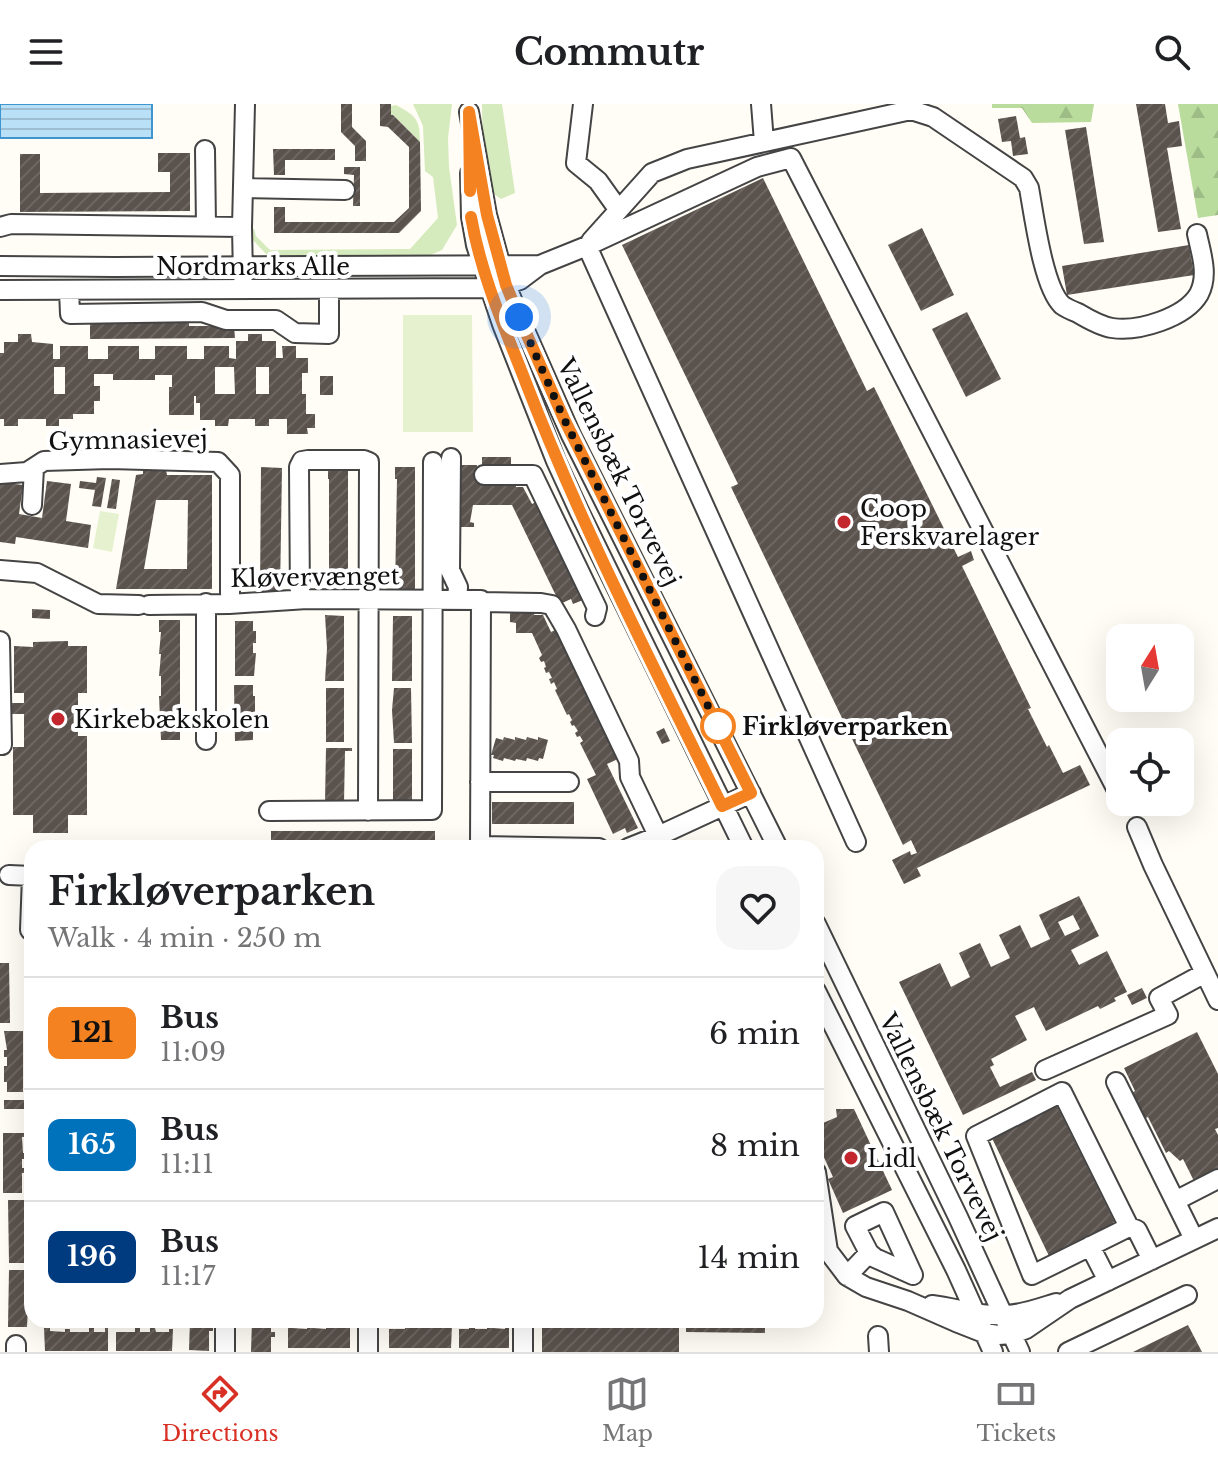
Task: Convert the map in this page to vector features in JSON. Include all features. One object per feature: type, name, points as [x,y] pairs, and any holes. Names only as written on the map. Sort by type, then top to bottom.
[{"type":"street","points":[[243,290],[245,104]]},
{"type":"street","points":[[583,104],[576,163],[598,181],[618,209]]},
{"type":"street","points":[[761,104],[764,142]]},
{"type":"street","name":"Vallensbæk Torvevej","points":[[469,108],[492,266],[556,461],[740,840]]},
{"type":"street","points":[[587,246],[652,173],[687,159],[911,110],[933,117],[1023,178],[1029,188],[1047,279],[1062,305],[1111,328],[1132,328],[1161,321],[1186,308],[1199,293],[1205,274],[1197,234]]},
{"type":"street","points":[[205,150],[206,226]]},
{"type":"street","points":[[498,287],[520,280],[540,265],[757,167],[791,158],[1106,769]]},
{"type":"street","points":[[243,188],[345,190]]},
{"type":"street","points":[[0,227],[11,224],[242,227]]},
{"type":"street","points":[[587,246],[856,842]]},
{"type":"street","name":"Nordmarks Alle","points":[[0,266],[540,265]]},
{"type":"street","name":"Vallensbæk Torvevej","points":[[498,287],[774,840]]},
{"type":"street","name":"Nordmarks Alle","points":[[0,290],[498,287]]},
{"type":"street","points":[[69,290],[70,314],[202,312],[226,320],[276,320],[295,333],[329,334],[329,289]]},
{"type":"street","points":[[300,599],[299,467],[302,461],[337,459],[369,462],[368,811]]},
{"type":"street","points":[[269,811],[432,810],[433,599],[442,460],[450,570],[458,587],[457,600]]},
{"type":"street","name":"Gymnasievej","points":[[0,474],[27,472],[44,461],[218,462],[230,475],[230,594]]},
{"type":"street","points":[[32,505],[34,468]]},
{"type":"street","points":[[484,475],[533,475],[597,608],[595,616]]},
{"type":"street","name":"Kløvervænget","points":[[0,570],[37,573],[98,604],[368,598],[481,601]]},
{"type":"street","points":[[480,840],[481,601],[552,605],[629,761],[630,777],[660,840]]},
{"type":"street","points":[[206,603],[206,740]]},
{"type":"street","points":[[0,641],[0,745]]},
{"type":"street","points":[[480,782],[569,782]]},
{"type":"street","points":[[664,840],[722,806],[751,793]]},
{"type":"street","points":[[1137,827],[1218,1000]]},
{"type":"street","points":[[9,875],[24,876]]},
{"type":"street","name":"Vallensbæk Torvevej","points":[[824,941],[1017,1343]]},
{"type":"street","points":[[1045,1070],[1168,1015],[1159,998],[1205,973]]},
{"type":"street","name":"Vallensbæk Torvevej","points":[[824,1007],[993,1352]]},
{"type":"street","points":[[1116,1082],[1194,1239]]},
{"type":"street","points":[[1129,1227],[1032,1275],[976,1136],[1062,1092],[1129,1227],[1137,1230],[1152,1260]]},
{"type":"street","points":[[1175,1201],[1218,1179]]},
{"type":"street","points":[[824,1225],[828,1251],[847,1276],[866,1287],[1017,1343],[1032,1326],[1070,1299]]},
{"type":"street","points":[[908,1301],[976,1313],[1020,1314],[1070,1299],[1218,1228]]},
{"type":"street","points":[[1090,1246],[1108,1281]]},
{"type":"street","points":[[847,1276],[869,1253]]},
{"type":"street","points":[[1068,1352],[1187,1295]]},
{"type":"street","points":[[225,1328],[225,1352]]},
{"type":"street","points":[[368,1328],[368,1352]]},
{"type":"street","points":[[523,1328],[523,1352]]},
{"type":"green space","points":[[413,104],[452,104],[449,167],[457,225],[442,250],[428,256],[268,256],[251,238],[251,229],[254,229],[256,236],[270,250],[410,249],[438,218],[433,177],[425,171],[423,126]]},
{"type":"green space","points":[[482,104],[502,104],[515,193],[501,199],[491,192],[484,148]]},
{"type":"green space","points":[[992,104],[1094,104],[1091,122],[1032,123],[1022,108],[992,108]]},
{"type":"green space","points":[[1178,104],[1218,104],[1218,215],[1198,218]]},
{"type":"green space","points":[[396,105],[416,119],[420,142],[391,115],[391,106]]},
{"type":"green space","points":[[403,315],[472,315],[473,432],[403,432]]},
{"type":"green space","points":[[100,511],[119,514],[112,552],[93,548]]},
{"type":"water","points":[[0,104],[152,104],[152,138],[0,138]]},
{"type":"building","points":[[341,104],[352,104],[352,127],[366,141],[366,161],[355,161],[355,146],[341,132]]},
{"type":"building","points":[[380,104],[391,104],[391,115],[420,142],[421,211],[399,233],[274,233],[274,207],[285,207],[285,222],[394,222],[409,208],[409,147],[388,127],[380,126]]},
{"type":"building","points":[[1136,104],[1165,104],[1168,123],[1179,121],[1182,146],[1167,148],[1181,229],[1158,232]]},
{"type":"building","points":[[1016,116],[1020,138],[1025,137],[1028,154],[1013,156],[1011,141],[1002,142],[998,119]]},
{"type":"building","points":[[1086,127],[1104,242],[1084,244],[1065,130]]},
{"type":"building","points":[[273,149],[335,149],[335,160],[285,160],[285,175],[274,175]]},
{"type":"building","points":[[158,153],[190,153],[190,211],[20,212],[20,154],[40,154],[40,193],[170,192],[170,172],[158,172]]},
{"type":"building","points":[[344,167],[360,167],[360,206],[353,206],[354,175],[344,174]]},
{"type":"building","name":"Coop Ferskvarelager","points":[[763,178],[867,391],[874,387],[958,557],[971,551],[974,560],[962,566],[1047,747],[1049,745],[1063,773],[1080,765],[1090,785],[917,868],[921,876],[904,884],[892,860],[910,851],[911,855],[917,853],[911,840],[903,845],[731,487],[738,484],[622,245]]},
{"type":"building","points":[[922,228],[954,295],[921,311],[888,245]]},
{"type":"building","points":[[1189,245],[1194,275],[1067,295],[1062,266]]},
{"type":"building","points":[[967,312],[1001,379],[966,397],[932,329]]},
{"type":"building","points":[[152,316],[189,316],[189,326],[234,326],[235,338],[90,339],[90,319],[152,323]]},
{"type":"building","points":[[18,334],[31,334],[32,342],[53,344],[53,359],[60,359],[60,346],[88,346],[88,359],[108,359],[108,346],[139,346],[139,359],[155,359],[155,346],[187,346],[187,359],[204,359],[204,346],[229,346],[229,358],[236,359],[236,341],[248,341],[248,334],[262,334],[262,341],[276,341],[276,358],[283,358],[282,346],[296,346],[296,358],[308,358],[308,373],[302,373],[302,394],[306,394],[306,414],[315,414],[315,428],[307,428],[308,434],[287,434],[287,419],[269,419],[269,426],[255,426],[255,419],[229,419],[228,426],[215,426],[215,420],[200,420],[200,403],[196,403],[196,396],[194,415],[169,415],[172,375],[155,375],[155,380],[113,380],[113,374],[94,374],[94,386],[100,386],[100,401],[94,401],[94,414],[73,414],[73,419],[59,419],[59,426],[46,426],[46,419],[18,419],[18,426],[4,426],[4,419],[0,419],[0,353],[4,353],[4,342],[18,342]],"holes":[[[54,367],[65,367],[65,394],[54,394]],[[215,367],[234,367],[235,394],[215,394]],[[256,367],[269,367],[269,394],[256,394]]]},
{"type":"building","points":[[320,376],[333,376],[333,395],[320,395]]},
{"type":"building","points":[[482,457],[511,457],[511,469],[482,469]]},
{"type":"building","points":[[143,465],[159,465],[159,470],[166,470],[167,475],[212,475],[212,589],[116,589],[136,475],[143,474]],"holes":[[[156,500],[188,500],[187,569],[144,569]]]},
{"type":"building","points":[[454,465],[477,465],[477,479],[474,480],[515,481],[516,487],[523,487],[532,504],[538,501],[583,600],[573,604],[571,599],[560,604],[512,505],[473,505],[470,522],[474,523],[474,527],[454,524]]},
{"type":"building","points":[[261,467],[282,468],[280,593],[260,593]]},
{"type":"building","points":[[328,467],[348,467],[348,590],[328,590]]},
{"type":"building","points":[[395,467],[415,467],[415,590],[395,590]]},
{"type":"building","points":[[97,477],[106,478],[101,507],[92,506],[95,490],[79,488],[80,481],[96,483]]},
{"type":"building","points":[[112,479],[120,480],[116,509],[107,508]]},
{"type":"building","points":[[47,481],[71,484],[66,521],[91,525],[88,548],[16,537],[15,544],[0,542],[0,482],[23,485],[19,514],[42,518]]},
{"type":"building","points":[[32,609],[50,610],[50,619],[32,618]]},
{"type":"building","points":[[510,611],[535,611],[534,615],[543,615],[551,632],[555,630],[618,759],[607,764],[638,828],[627,833],[625,828],[613,834],[587,779],[596,775],[580,743],[583,741],[575,733],[578,731],[570,722],[572,720],[555,690],[554,682],[551,684],[549,679],[552,678],[549,672],[546,673],[544,661],[541,662],[539,658],[542,655],[532,633],[516,633],[516,623],[510,622]]},
{"type":"building","points":[[325,615],[344,616],[344,681],[325,681]]},
{"type":"building","points":[[393,616],[412,616],[412,681],[392,681]]},
{"type":"building","points":[[159,620],[180,620],[180,740],[161,740]]},
{"type":"building","points":[[235,621],[253,621],[253,631],[256,631],[256,643],[253,643],[253,653],[256,653],[254,676],[235,676]]},
{"type":"building","points":[[68,641],[68,646],[87,646],[87,693],[78,693],[78,736],[87,736],[87,815],[68,815],[68,833],[33,833],[33,815],[13,815],[13,747],[24,747],[24,714],[12,714],[12,703],[24,703],[24,693],[14,693],[14,646],[33,647],[33,642]]},
{"type":"building","points":[[234,685],[253,685],[253,740],[235,741]]},
{"type":"building","points":[[326,688],[344,688],[344,742],[326,742]]},
{"type":"building","points":[[394,688],[411,688],[412,743],[394,743]]},
{"type":"building","points":[[664,728],[670,741],[662,744],[656,732]]},
{"type":"building","points":[[504,737],[548,740],[543,759],[515,761],[504,758],[503,761],[493,758],[494,755],[491,755],[496,738],[503,740]]},
{"type":"building","points":[[326,748],[352,748],[352,751],[345,751],[344,803],[325,803]]},
{"type":"building","points":[[393,749],[412,749],[412,803],[393,803]]},
{"type":"building","points":[[492,802],[574,802],[574,824],[492,824]]},
{"type":"building","points":[[271,831],[435,831],[435,840],[271,840]]},
{"type":"building","points":[[1079,896],[1099,936],[1071,950],[1079,965],[1107,951],[1127,992],[1100,1009],[1098,1006],[1046,1031],[1034,1007],[1015,1016],[1027,1040],[991,1059],[994,1065],[990,1067],[1000,1087],[1032,1072],[1036,1080],[963,1115],[899,982],[940,963],[951,987],[970,977],[959,953],[980,943],[991,967],[1010,958],[999,935],[1020,925],[1031,948],[1050,939],[1039,915]],"holes":[[[1073,915],[1080,929],[1065,936],[1058,922]]]},
{"type":"building","points":[[0,963],[9,963],[10,1023],[0,1023]]},
{"type":"building","points":[[1142,988],[1147,998],[1132,1005],[1127,995]]},
{"type":"building","points":[[4,1031],[23,1031],[23,1092],[7,1092],[7,1082],[4,1082],[7,1057],[4,1057],[4,1050],[7,1050]]},
{"type":"building","points":[[1197,1032],[1218,1074],[1218,1128],[1215,1129],[1218,1135],[1218,1169],[1194,1181],[1183,1159],[1180,1161],[1169,1151],[1166,1153],[1148,1117],[1140,1121],[1127,1096],[1135,1091],[1124,1068]]},
{"type":"building","points":[[4,1100],[24,1100],[24,1109],[4,1109]]},
{"type":"building","points":[[1054,1100],[1116,1225],[1050,1258],[989,1132]]},
{"type":"building","name":"Lidl","points":[[836,1109],[854,1109],[892,1190],[843,1213],[828,1179],[833,1177],[824,1157],[824,1123],[837,1117]]},
{"type":"building","points":[[3,1133],[24,1133],[22,1193],[3,1193]]},
{"type":"building","points":[[8,1200],[24,1200],[24,1263],[9,1263]]},
{"type":"building","points":[[9,1270],[24,1270],[24,1327],[8,1327]]},
{"type":"building","points":[[1188,1325],[1202,1352],[1133,1352]]},
{"type":"building","points":[[44,1328],[50,1328],[50,1331],[65,1332],[65,1329],[70,1329],[70,1332],[89,1332],[89,1328],[94,1328],[94,1332],[105,1332],[108,1328],[108,1351],[45,1351]]},
{"type":"building","points":[[135,1328],[140,1328],[140,1332],[150,1332],[150,1328],[155,1328],[156,1332],[173,1329],[172,1351],[116,1351],[116,1332],[135,1332]]},
{"type":"building","points":[[190,1328],[213,1328],[209,1331],[209,1351],[189,1350]]},
{"type":"building","points":[[252,1328],[271,1328],[271,1332],[275,1332],[275,1337],[271,1337],[271,1352],[251,1352]]},
{"type":"building","points":[[288,1328],[350,1328],[350,1348],[288,1348]]},
{"type":"building","points":[[452,1328],[451,1348],[389,1348],[389,1329]]},
{"type":"building","points":[[509,1328],[509,1348],[459,1348],[459,1329]]},
{"type":"building","points":[[542,1328],[679,1328],[679,1352],[542,1352]]},
{"type":"building","points":[[686,1328],[765,1328],[765,1333],[686,1332]]},
{"type":"bus line","name":"121","points":[[470,191],[469,112],[487,215],[506,285],[519,317],[556,403],[751,793],[722,806],[591,537],[556,461],[502,324],[476,245],[471,217]]},
{"type":"place","name":"Coop Ferskvarelager","points":[[844,522]]},
{"type":"place","name":"Kirkebækskolen","points":[[58,719]]},
{"type":"place","name":"Firkløverparken","points":[[718,726]]},
{"type":"place","name":"Lidl","points":[[851,1158]]},
{"type":"route","points":[[519,317],[556,403],[718,726]]}]
